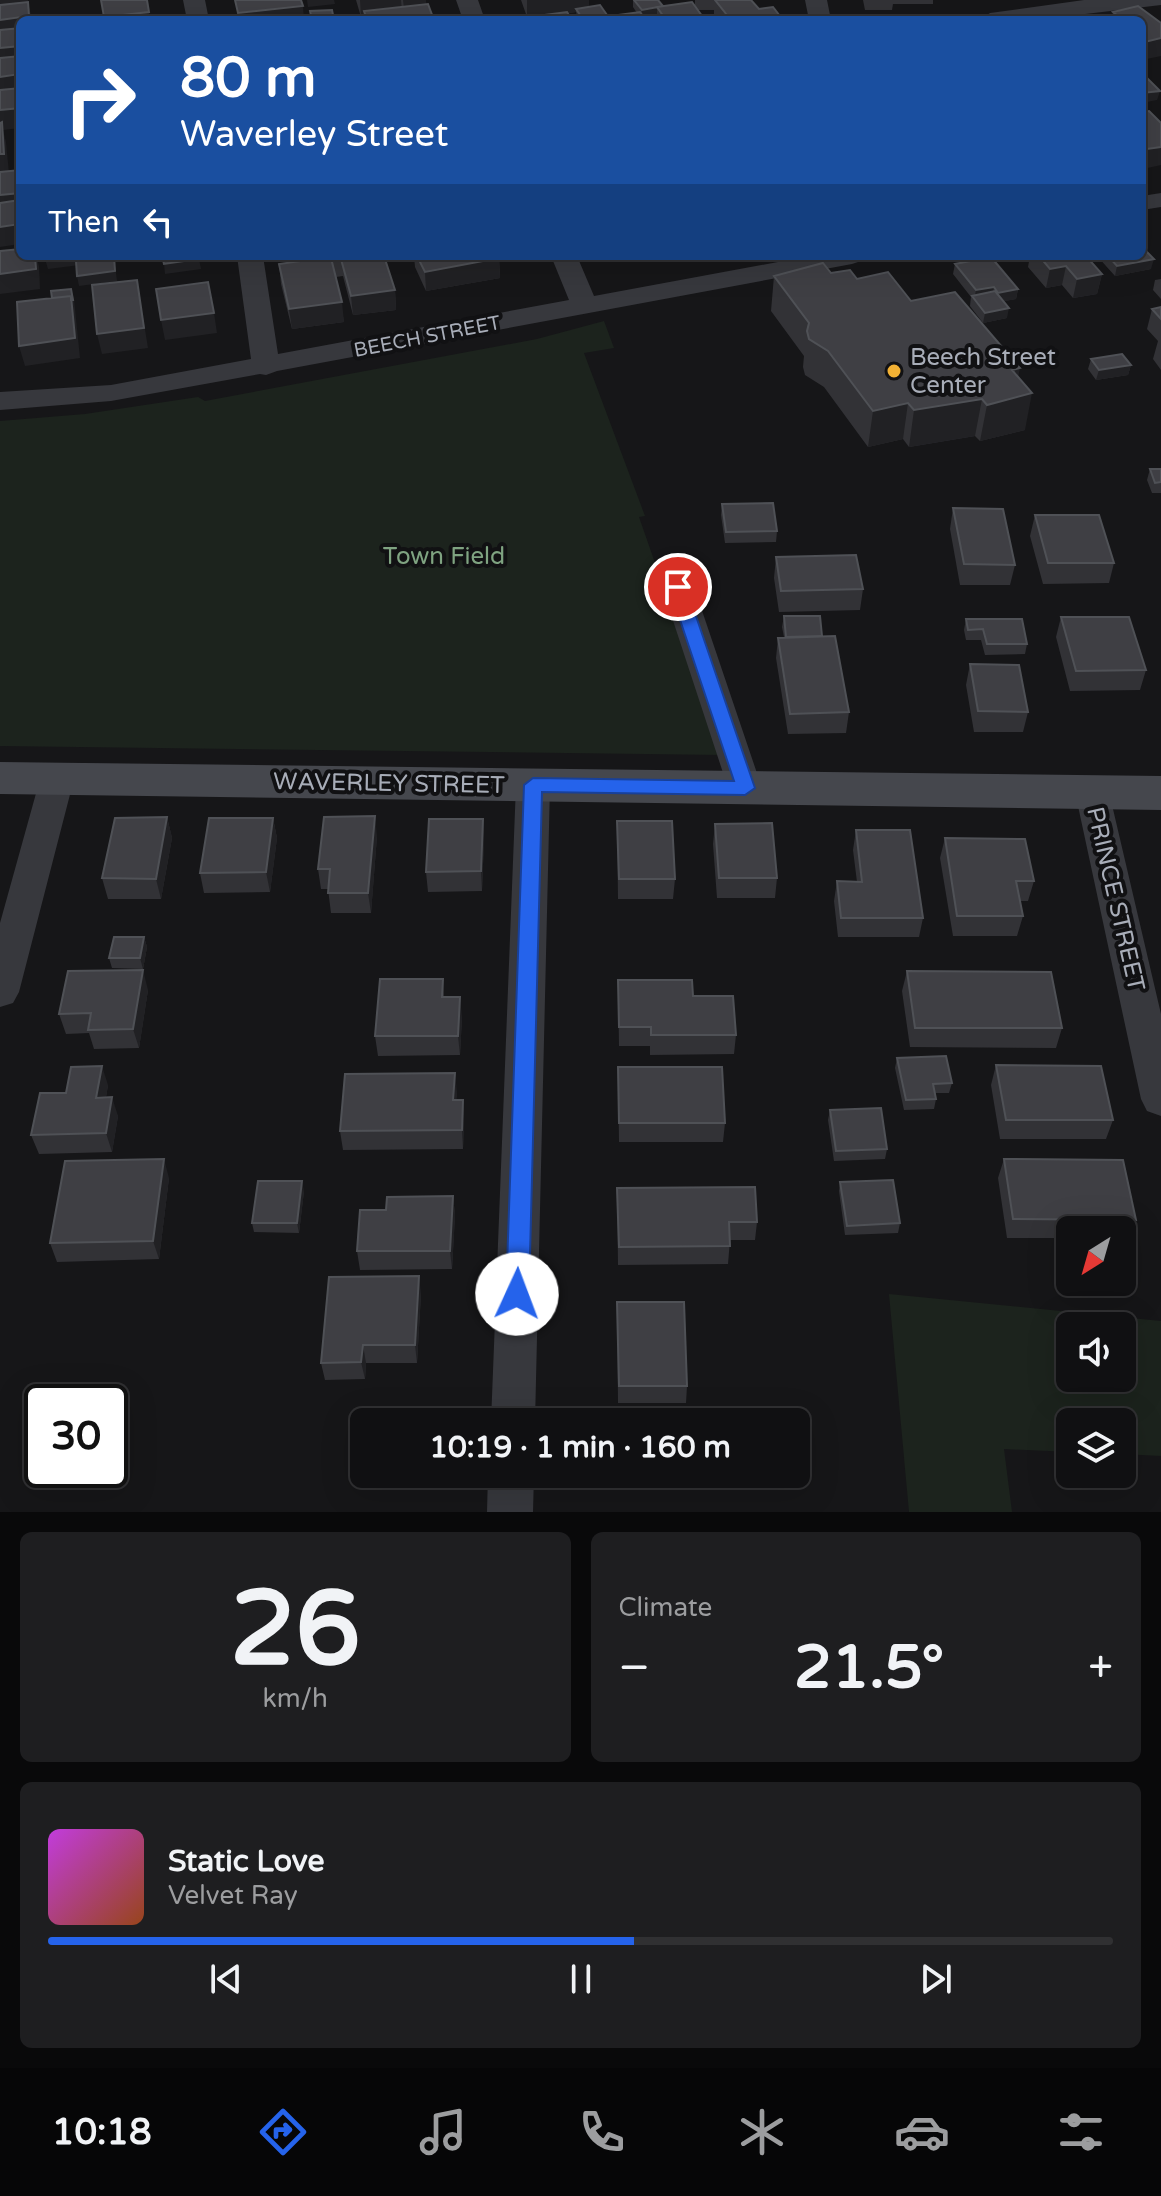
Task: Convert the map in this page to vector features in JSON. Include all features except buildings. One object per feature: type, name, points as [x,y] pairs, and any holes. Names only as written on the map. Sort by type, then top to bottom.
[{"type":"street","points":[[1016,16],[1107,2],[1154,0]]},
{"type":"street","points":[[251,260],[266,367]]},
{"type":"street","points":[[566,260],[585,306]]},
{"type":"street","name":"BEECH STREET","points":[[0,401],[111,393],[266,367],[831,260]]},
{"type":"street","points":[[678,587],[745,788]]},
{"type":"street","name":"WAVERLEY STREET","points":[[0,778],[1161,793]]},
{"type":"street","points":[[0,992],[57,779]]},
{"type":"street","points":[[513,1408],[533,785]]},
{"type":"street","name":"PRINCE STREET","points":[[1092,792],[1161,1099]]},
{"type":"street","points":[[510,1512],[511,1488]]},
{"type":"green space","name":"Town Field","points":[[604,321],[614,348],[584,353],[645,516],[639,517],[722,755],[0,746],[0,421],[85,414],[198,397],[205,401],[537,339]]},
{"type":"green space","points":[[889,1294],[1070,1312],[1056,1312],[1056,1392],[1136,1392],[1136,1319],[1161,1321],[1161,1456],[1136,1455],[1136,1408],[1056,1408],[1056,1451],[1004,1449],[1012,1512],[909,1512]]},
{"type":"place","name":"Beech Street Center","points":[[894,371]]},
{"type":"route","points":[[517,1294],[533,785],[745,788],[678,587]]}]
